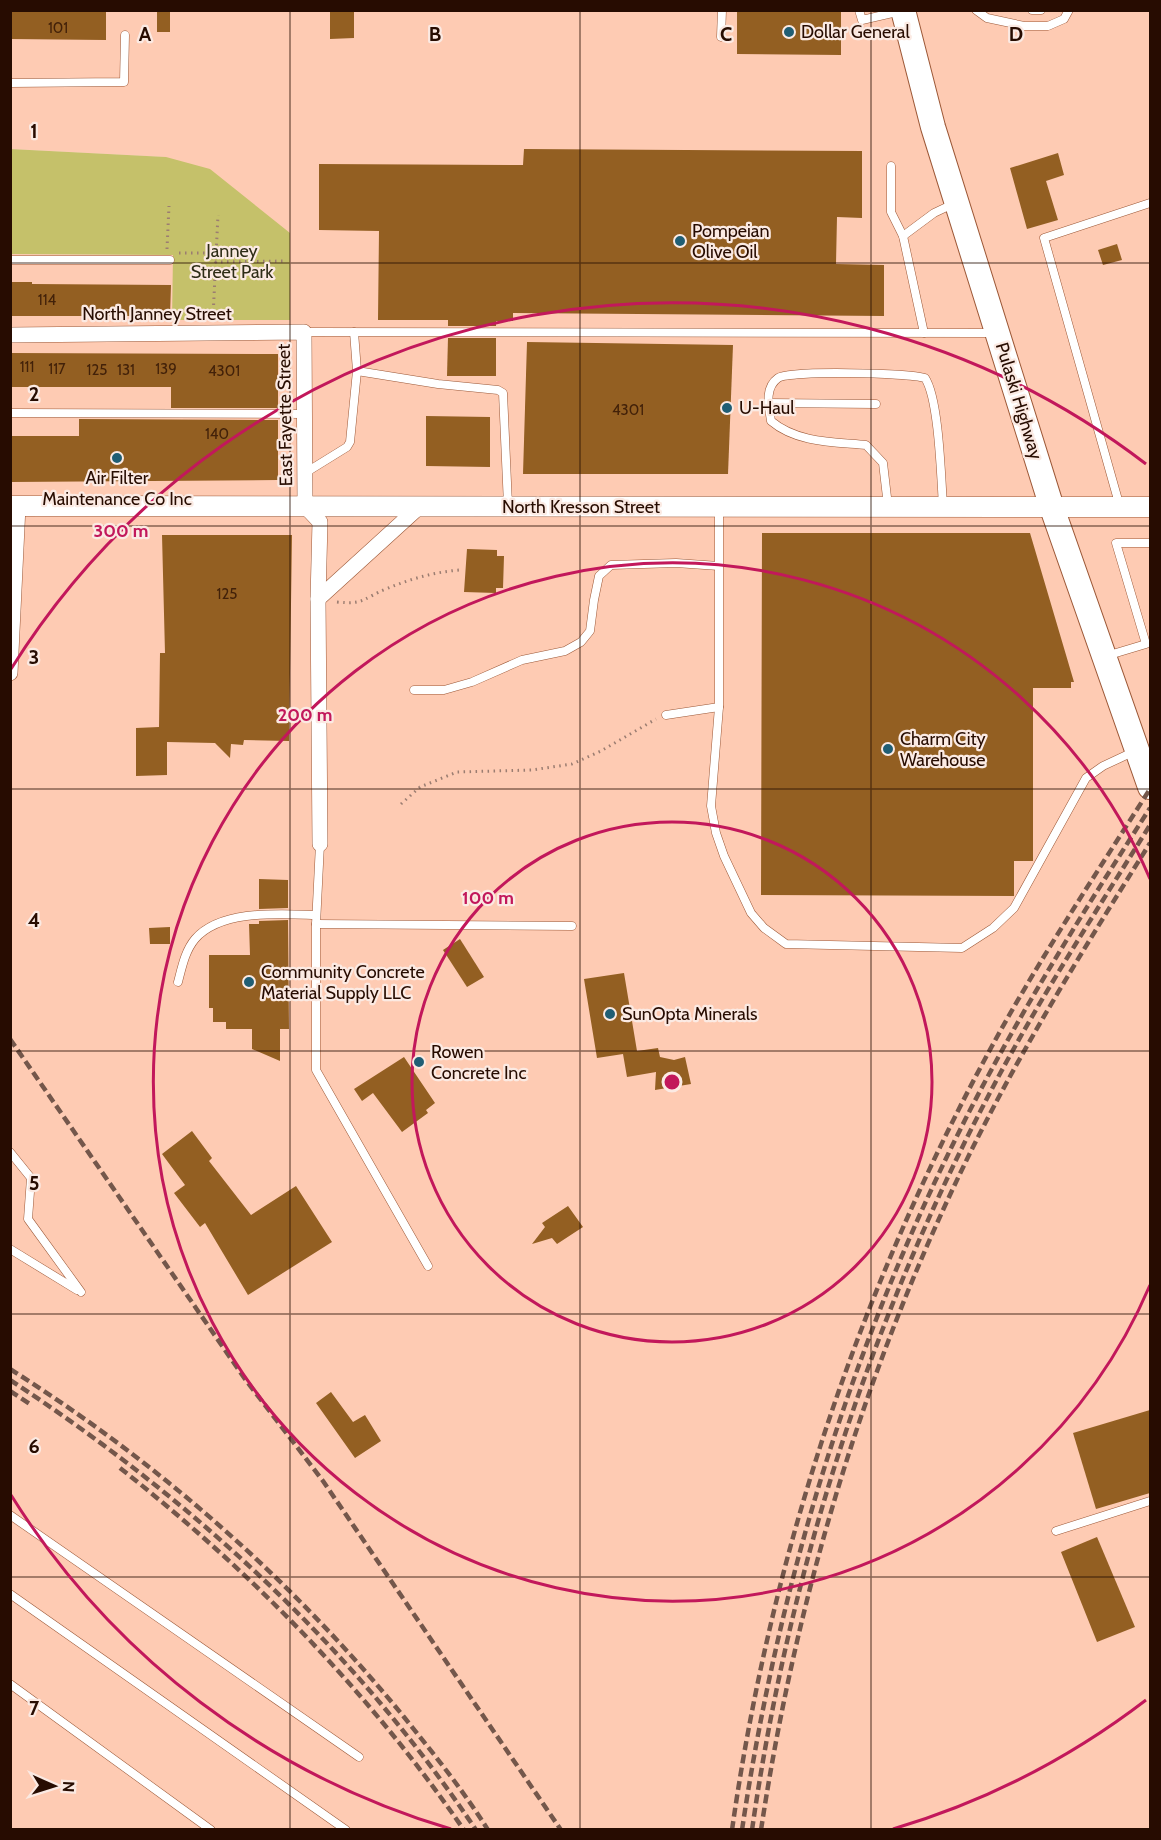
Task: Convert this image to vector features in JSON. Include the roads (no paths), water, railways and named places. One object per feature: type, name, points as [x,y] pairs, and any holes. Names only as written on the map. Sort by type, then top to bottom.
[{"type":"main road","name":"Pulaski Highway","points":[[903,10],[933,127],[1052,508],[1150,787]]},
{"type":"street","name":"North Janney Street","points":[[10,335],[304,332]]},
{"type":"street","name":"East Fayette Street","points":[[304,332],[305,506],[320,522],[318,599],[320,844]]},
{"type":"street","name":"North Kresson Street","points":[[14,506],[1150,507]]},
{"type":"street","points":[[10,673],[14,506]]},
{"type":"street","points":[[318,599],[419,507]]},
{"type":"lane","points":[[721,37],[722,10]]},
{"type":"lane","points":[[860,10],[862,20],[903,10]]},
{"type":"lane","points":[[976,10],[987,18],[1024,26],[1048,26],[1064,19],[1069,10]]},
{"type":"lane","points":[[1032,10],[1041,10]]},
{"type":"lane","points":[[10,83],[124,82],[125,35]]},
{"type":"lane","points":[[891,165],[891,212],[903,236],[924,333]]},
{"type":"lane","points":[[903,236],[934,213],[957,202]]},
{"type":"lane","points":[[1120,507],[1044,238],[1150,203]]},
{"type":"lane","points":[[10,260],[169,256]]},
{"type":"lane","points":[[304,332],[998,333]]},
{"type":"lane","points":[[305,473],[348,447],[350,442],[357,371],[354,332]]},
{"type":"lane","points":[[357,371],[438,384],[498,390],[503,393],[508,507]]},
{"type":"lane","points":[[888,508],[883,463],[866,445],[807,439],[783,431],[771,421],[768,403],[770,387],[779,377],[794,374],[892,375],[925,378],[929,385],[935,414],[943,508]]},
{"type":"lane","points":[[768,403],[876,404]]},
{"type":"lane","points":[[10,413],[305,414]]},
{"type":"lane","points":[[719,507],[719,707],[711,806],[716,833],[724,856],[751,913],[764,928],[786,944],[962,948],[993,928],[1014,908],[1086,778],[1104,766],[1137,750]]},
{"type":"lane","points":[[1104,656],[1146,644],[1116,543],[1150,543]]},
{"type":"lane","points":[[414,690],[444,690],[472,682],[522,660],[565,651],[581,642],[590,631],[599,576],[612,565],[676,563],[719,566]]},
{"type":"lane","points":[[666,715],[719,707]]},
{"type":"lane","points":[[320,844],[316,919],[316,1070],[428,1266]]},
{"type":"lane","points":[[178,982],[186,953],[196,938],[208,928],[226,919],[252,916],[572,926]]},
{"type":"lane","points":[[10,1152],[31,1178],[28,1220],[81,1292],[10,1249]]},
{"type":"lane","points":[[1056,1532],[1150,1501]]},
{"type":"lane","points":[[10,1515],[359,1757]]},
{"type":"lane","points":[[10,1594],[346,1830]]},
{"type":"lane","points":[[10,1684],[211,1830]]},
{"type":"railway","points":[[732,1830],[749,1727],[770,1626],[796,1525],[827,1426],[862,1329],[901,1233],[944,1138],[992,1046],[1049,948],[1150,789]]},
{"type":"railway","points":[[742,1830],[757,1740],[797,1561],[851,1387],[883,1301],[958,1134],[1002,1050],[1050,968],[1150,808]]},
{"type":"railway","points":[[752,1830],[767,1736],[810,1550],[837,1459],[902,1280],[940,1193],[1001,1072],[1063,965],[1150,825]]},
{"type":"railway","points":[[761,1830],[794,1653],[816,1565],[869,1393],[901,1309],[936,1226],[994,1106],[1058,992],[1150,843]]},
{"type":"railway","points":[[10,1039],[245,1379],[323,1481],[561,1830]]},
{"type":"railway","points":[[10,1369],[65,1405],[171,1484],[269,1571],[316,1618],[404,1717],[458,1786],[488,1830]]},
{"type":"railway","points":[[10,1380],[143,1475],[206,1527],[266,1582],[323,1639],[378,1700],[429,1764],[476,1830]]},
{"type":"railway","points":[[10,1391],[30,1404]]},
{"type":"railway","points":[[120,1468],[216,1549],[306,1636],[388,1729],[464,1830]]},
{"type":"place","name":"Dollar General","points":[[789,32]]},
{"type":"place","name":"Pompeian Olive Oil","points":[[680,241]]},
{"type":"place","name":"U-Haul","points":[[727,408]]},
{"type":"place","name":"Air Filter Maintenance Co Inc","points":[[117,458]]},
{"type":"place","name":"Charm City Warehouse","points":[[888,749]]},
{"type":"place","name":"Community Concrete Material Supply LLC","points":[[249,982]]},
{"type":"place","name":"SunOpta Minerals","points":[[610,1014]]},
{"type":"place","name":"Rowen Concrete Inc","points":[[419,1062]]},
{"type":"park label","name":"Janney Street Park","points":[[232,261]]}]
